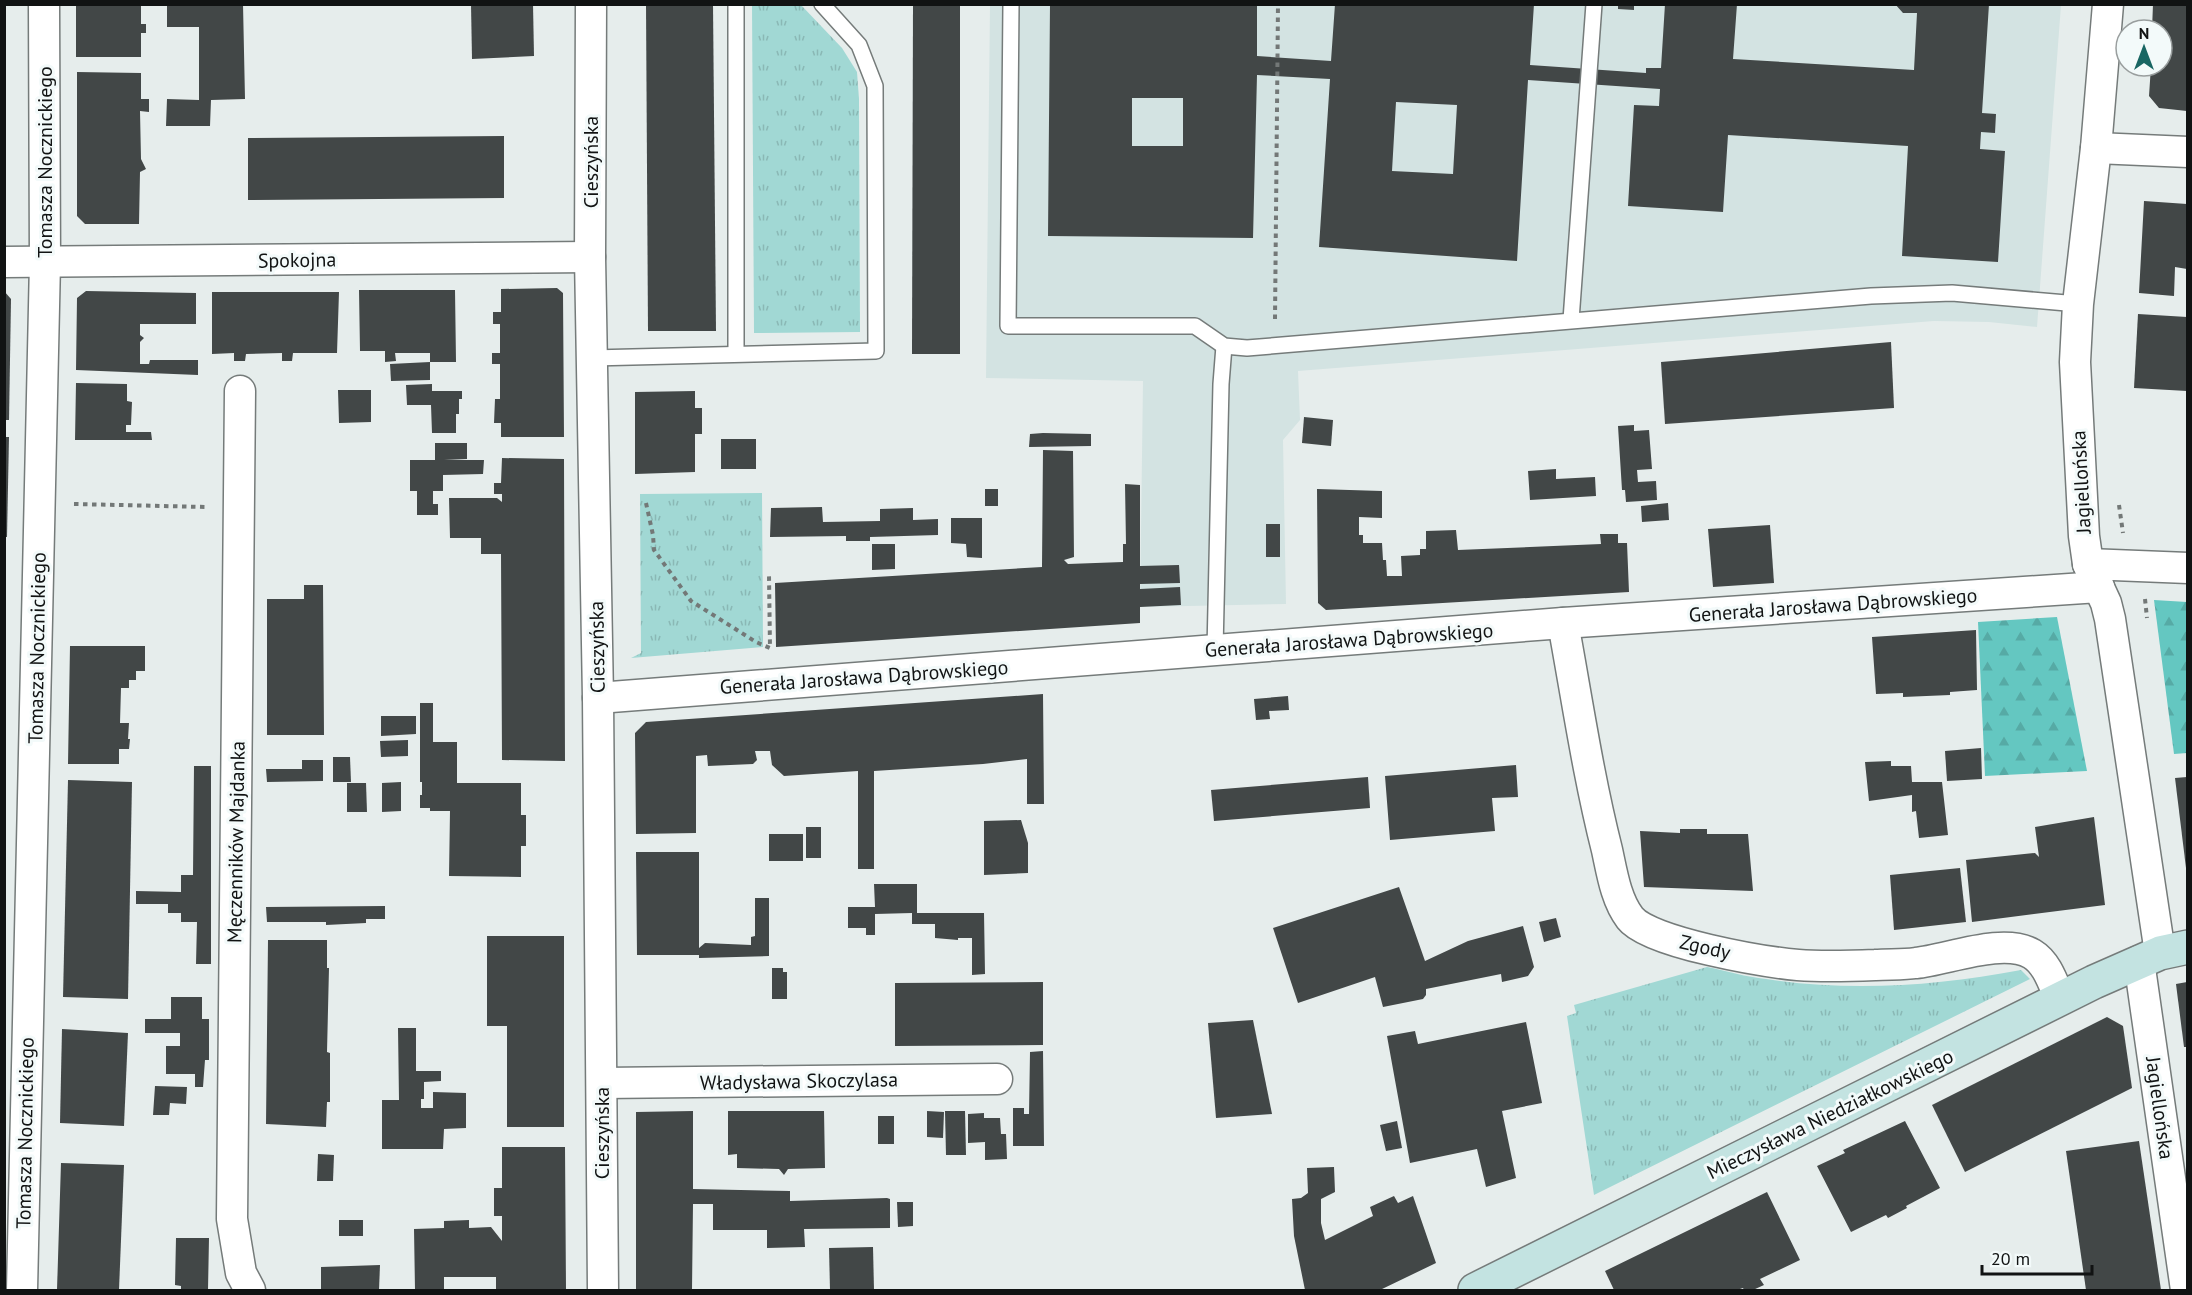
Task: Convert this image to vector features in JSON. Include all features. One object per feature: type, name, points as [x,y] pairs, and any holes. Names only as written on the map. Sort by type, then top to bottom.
[{"type":"street","name":"Tomasza Nocznickiego","points":[[22,1290],[45,262],[44,4]]},
{"type":"street","name":"Cieszyńska","points":[[591,4],[590,257],[598,698],[603,1290]]},
{"type":"street","name":"Jagiellońska","points":[[2108,4],[2075,362],[2081,497],[2094,576],[2110,619],[2162,954],[2186,1290]]},
{"type":"street","points":[[2096,148],[2187,152]]},
{"type":"street","name":"Spokojna","points":[[4,262],[590,257]]},
{"type":"street","name":"Męczenników Majdanka","points":[[240,391],[232,1220],[241,1273],[250,1290]]},
{"type":"street","name":"Generała Jarosława Dąbrowskiego","points":[[598,698],[1563,623],[2187,568]]},
{"type":"street","name":"Zgody","points":[[1563,623],[1590,778],[1603,837],[1623,907],[1632,921],[1668,939],[1737,955],[1799,965],[1916,964],[1998,948],[2017,949],[2031,953],[2042,962],[2060,999]]},
{"type":"street","name":"Mieczysława Niedziałkowskiego","points":[[1475,1290],[2060,999],[2162,954]]},
{"type":"street","name":"Władysława Skoczylasa","points":[[602,1083],[997,1079]]},
{"type":"lane","points":[[736,4],[736,353]]},
{"type":"lane","points":[[592,357],[876,351],[875,86],[859,45],[822,4]]},
{"type":"lane","points":[[1011,4],[1008,326],[1195,326],[1224,346],[1247,348],[1726,306],[1894,295],[1952,293],[2079,304]]},
{"type":"lane","points":[[1571,320],[1594,4]]},
{"type":"lane","points":[[1215,650],[1221,384],[1224,346]]},
{"type":"path","points":[[1275,345],[1278,4]]},
{"type":"path","points":[[646,503],[654,550],[691,601],[756,642],[770,648],[769,576]]},
{"type":"path","points":[[40,504],[239,507]]},
{"type":"shaded area","points":[[990,5],[2061,5],[2037,327],[1989,322],[1934,321],[1298,371],[1300,420],[1283,440],[1286,604],[1140,607],[1143,381],[986,378]]},
{"type":"green space","points":[[752,5],[801,5],[842,48],[857,72],[860,332],[754,333]]},
{"type":"green space","points":[[762,493],[763,647],[631,658],[641,653],[640,494]]},
{"type":"green space","points":[[2154,600],[2187,602],[2187,753],[2174,754]]},
{"type":"green space","points":[[2057,617],[2087,771],[1985,776],[1978,622]]},
{"type":"green space","points":[[1707,967],[1759,978],[1830,985],[1925,983],[2021,970],[2030,979],[1594,1195],[1567,1016],[1576,1013],[1574,1005]]},
{"type":"building","points":[[76,4],[141,4],[141,24],[146,24],[146,33],[141,33],[141,57],[76,57]]},
{"type":"building","points":[[167,4],[243,4],[245,99],[211,100],[210,126],[166,126],[167,99],[199,100],[199,27],[167,27]]},
{"type":"building","points":[[471,4],[533,4],[534,56],[472,59]]},
{"type":"building","points":[[646,4],[713,4],[716,331],[648,331]]},
{"type":"building","points":[[913,4],[960,4],[960,354],[912,354]]},
{"type":"building","points":[[1050,4],[1257,4],[1257,56],[1331,61],[1335,4],[1534,4],[1530,65],[1646,73],[1646,68],[1661,68],[1665,4],[1737,4],[1733,59],[1914,70],[1917,13],[1903,13],[1895,4],[1989,4],[1982,113],[1996,114],[1995,133],[1981,132],[1980,149],[2005,151],[1998,262],[1902,256],[1908,146],[1728,135],[1723,212],[1628,206],[1634,105],[1659,106],[1660,89],[1528,80],[1517,261],[1319,247],[1330,79],[1257,75],[1253,238],[1048,236]],"holes":[[[1132,98],[1183,98],[1183,146],[1132,146]],[[1396,102],[1457,105],[1453,174],[1392,171]]]},
{"type":"building","points":[[1618,4],[1634,4],[1634,10],[1618,9]]},
{"type":"building","points":[[2153,4],[2187,4],[2187,111],[2159,108],[2149,96],[2150,78],[2174,78],[2174,18],[2152,18]]},
{"type":"building","points":[[77,72],[141,73],[141,99],[149,99],[149,112],[140,111],[141,159],[146,169],[140,172],[139,224],[85,224],[77,216]]},
{"type":"building","points":[[504,136],[504,198],[248,200],[248,138]]},
{"type":"building","points":[[2144,201],[2187,204],[2187,269],[2175,267],[2174,296],[2139,293]]},
{"type":"building","points":[[557,288],[563,293],[564,437],[501,437],[501,423],[494,423],[495,399],[500,399],[500,364],[492,364],[492,353],[500,353],[500,324],[493,324],[493,312],[501,312],[501,289]]},
{"type":"building","points":[[359,290],[455,290],[456,362],[430,362],[430,353],[395,353],[396,361],[385,362],[385,351],[360,351]]},
{"type":"building","points":[[4,291],[11,299],[9,420],[4,420]]},
{"type":"building","points":[[86,291],[196,293],[196,324],[140,324],[140,335],[144,338],[140,342],[140,364],[149,364],[150,360],[198,360],[198,375],[76,370],[77,298]]},
{"type":"building","points":[[212,292],[339,292],[337,353],[293,353],[292,361],[282,361],[282,353],[246,354],[245,361],[234,361],[234,353],[212,354]]},
{"type":"building","points":[[2138,314],[2187,317],[2187,391],[2134,388]]},
{"type":"building","points":[[1891,342],[1894,408],[1665,424],[1661,362]]},
{"type":"building","points":[[430,362],[430,380],[391,381],[390,364]]},
{"type":"building","points":[[76,383],[127,384],[127,401],[132,402],[131,425],[126,425],[126,432],[151,432],[152,440],[75,440]]},
{"type":"building","points":[[432,384],[432,391],[462,391],[462,399],[459,399],[459,414],[456,414],[456,433],[432,433],[431,405],[407,405],[406,385]]},
{"type":"building","points":[[338,390],[371,390],[371,422],[339,423]]},
{"type":"building","points":[[695,391],[695,408],[702,408],[702,434],[695,434],[695,472],[635,474],[635,392]]},
{"type":"building","points":[[1304,417],[1333,420],[1331,446],[1302,443]]},
{"type":"building","points":[[1634,425],[1634,431],[1649,430],[1652,469],[1637,470],[1638,482],[1656,481],[1657,500],[1626,502],[1625,490],[1622,490],[1618,426]]},
{"type":"building","points":[[1030,434],[1091,434],[1091,446],[1029,447]]},
{"type":"building","points":[[4,437],[9,437],[7,537],[4,537]]},
{"type":"building","points":[[721,439],[756,439],[756,469],[721,469]]},
{"type":"building","points":[[435,443],[467,443],[467,459],[444,460],[484,460],[483,474],[443,475],[443,491],[433,491],[433,504],[438,504],[438,515],[417,515],[417,491],[410,491],[410,460],[435,460]]},
{"type":"building","points":[[1043,450],[1073,451],[1074,557],[1064,560],[1068,564],[1123,562],[1123,544],[1126,544],[1125,484],[1140,485],[1140,566],[1179,565],[1180,583],[1140,584],[1140,589],[1180,587],[1181,605],[1140,607],[1140,623],[776,647],[775,583],[1042,567]]},
{"type":"building","points":[[502,458],[564,459],[565,761],[502,760],[501,554],[481,554],[481,538],[450,538],[449,498],[497,498],[502,502],[502,494],[494,494],[494,483],[501,483]]},
{"type":"building","points":[[1556,469],[1556,479],[1595,477],[1596,496],[1530,500],[1528,471]]},
{"type":"building","points":[[985,489],[998,489],[998,506],[985,506]]},
{"type":"building","points":[[1317,489],[1382,491],[1382,518],[1359,517],[1359,535],[1363,535],[1363,543],[1382,543],[1387,576],[1402,576],[1401,556],[1420,555],[1420,549],[1426,549],[1426,531],[1456,530],[1458,550],[1601,544],[1600,534],[1618,534],[1618,543],[1627,543],[1629,592],[1326,610],[1318,603]]},
{"type":"building","points":[[1668,503],[1669,520],[1642,522],[1641,506]]},
{"type":"building","points":[[822,507],[823,522],[880,521],[880,509],[913,508],[913,520],[938,519],[938,535],[870,537],[870,541],[846,541],[846,536],[770,537],[771,508]]},
{"type":"building","points":[[951,518],[982,518],[982,558],[967,557],[966,544],[951,543]]},
{"type":"building","points":[[1266,524],[1280,524],[1280,557],[1266,557]]},
{"type":"building","points":[[1770,525],[1774,583],[1713,587],[1708,529]]},
{"type":"building","points":[[872,544],[895,544],[895,569],[872,570]]},
{"type":"building","points":[[304,585],[323,585],[324,735],[267,735],[267,599],[304,599]]},
{"type":"building","points":[[1976,630],[1977,690],[1950,692],[1950,695],[1903,697],[1903,693],[1876,694],[1872,637]]},
{"type":"building","points":[[70,646],[145,646],[145,671],[136,671],[136,680],[129,680],[129,688],[121,688],[120,723],[129,723],[128,739],[130,739],[129,749],[119,749],[119,764],[68,764]]},
{"type":"building","points":[[1043,694],[1044,804],[1027,804],[1027,759],[874,771],[874,869],[858,869],[858,771],[784,776],[772,765],[770,751],[755,751],[757,760],[753,764],[708,766],[707,755],[696,756],[696,833],[636,834],[635,733],[646,722]]},
{"type":"building","points":[[1288,696],[1289,710],[1269,711],[1270,719],[1256,720],[1254,699]]},
{"type":"building","points":[[420,703],[433,703],[433,742],[457,742],[457,783],[521,783],[521,815],[526,815],[526,846],[521,846],[521,877],[449,876],[450,811],[430,811],[430,808],[420,808],[422,782],[420,782]]},
{"type":"building","points":[[381,716],[416,716],[416,734],[381,736]]},
{"type":"building","points":[[408,740],[408,756],[381,757],[380,741]]},
{"type":"building","points":[[1981,748],[1982,779],[1947,781],[1945,751]]},
{"type":"building","points":[[333,757],[350,757],[351,782],[333,782]]},
{"type":"building","points":[[302,760],[323,760],[323,781],[267,782],[266,769],[302,769]]},
{"type":"building","points":[[1891,761],[1891,766],[1911,766],[1912,782],[1942,782],[1948,835],[1919,838],[1916,811],[1912,812],[1912,795],[1869,801],[1865,762]]},
{"type":"building","points":[[1516,765],[1518,797],[1492,798],[1495,831],[1390,840],[1385,776]]},
{"type":"building","points":[[194,766],[211,766],[211,964],[196,964],[197,922],[181,922],[181,913],[168,913],[168,904],[136,904],[136,891],[181,892],[181,875],[193,875]]},
{"type":"building","points":[[1368,777],[1370,808],[1214,821],[1211,790]]},
{"type":"building","points":[[2187,777],[2187,868],[2186,868],[2175,778]]},
{"type":"building","points":[[68,780],[132,782],[128,999],[63,997]]},
{"type":"building","points":[[401,782],[401,811],[382,812],[382,783]]},
{"type":"building","points":[[347,783],[366,783],[367,812],[347,812]]},
{"type":"building","points":[[2094,817],[2105,905],[1972,922],[1966,860],[2035,853],[2039,857],[2035,827]]},
{"type":"building","points":[[1021,820],[1028,843],[1028,873],[984,875],[984,821]]},
{"type":"building","points":[[806,827],[821,827],[821,858],[806,858]]},
{"type":"building","points":[[1680,829],[1707,829],[1707,834],[1748,834],[1753,891],[1644,887],[1640,831],[1680,833]]},
{"type":"building","points":[[769,834],[803,834],[803,861],[769,861]]},
{"type":"building","points":[[636,852],[699,852],[699,948],[705,943],[751,945],[751,937],[755,936],[755,898],[769,898],[769,956],[699,958],[699,955],[637,955]]},
{"type":"building","points":[[1960,868],[1966,922],[1894,930],[1890,875]]},
{"type":"building","points":[[874,884],[917,884],[917,913],[984,913],[985,974],[972,975],[972,938],[958,938],[958,940],[935,938],[935,924],[912,924],[912,913],[875,914],[875,935],[866,935],[866,928],[848,928],[848,907],[875,907]]},
{"type":"building","points":[[1399,887],[1425,961],[1468,941],[1523,926],[1534,967],[1528,976],[1502,982],[1501,974],[1426,989],[1423,999],[1383,1007],[1375,977],[1298,1003],[1273,928]]},
{"type":"building","points":[[385,906],[385,919],[366,919],[366,923],[326,925],[326,922],[267,922],[266,907]]},
{"type":"building","points":[[1556,918],[1561,937],[1544,942],[1539,922]]},
{"type":"building","points":[[487,936],[564,936],[564,1127],[507,1127],[507,1026],[487,1026]]},
{"type":"building","points":[[268,940],[327,940],[327,968],[329,968],[327,1052],[330,1053],[330,1102],[327,1102],[326,1127],[266,1124]]},
{"type":"building","points":[[772,968],[783,968],[783,972],[787,972],[787,999],[772,999]]},
{"type":"building","points":[[1043,982],[1043,1045],[895,1046],[895,983]]},
{"type":"building","points":[[2187,982],[2187,1047],[2184,1047],[2176,984]]},
{"type":"building","points":[[171,997],[202,997],[202,1019],[209,1019],[209,1060],[205,1060],[203,1087],[195,1087],[195,1074],[166,1074],[166,1046],[180,1046],[180,1033],[145,1033],[145,1019],[171,1019]]},
{"type":"building","points":[[2107,1017],[2123,1026],[2132,1088],[1965,1172],[1932,1105]]},
{"type":"building","points":[[1253,1020],[1272,1114],[1216,1118],[1208,1023]]},
{"type":"building","points":[[1526,1022],[1542,1103],[1502,1111],[1516,1178],[1486,1187],[1477,1149],[1410,1163],[1387,1036],[1415,1031],[1418,1044]]},
{"type":"building","points":[[398,1028],[416,1028],[416,1071],[441,1071],[441,1081],[424,1082],[424,1099],[421,1099],[421,1108],[433,1108],[433,1092],[466,1093],[466,1128],[444,1129],[443,1149],[382,1149],[382,1100],[399,1100]]},
{"type":"building","points":[[62,1029],[128,1033],[124,1126],[60,1123]]},
{"type":"building","points":[[1043,1051],[1044,1146],[1013,1146],[1013,1108],[1024,1108],[1024,1114],[1029,1114],[1030,1052]]},
{"type":"building","points":[[155,1086],[187,1087],[186,1104],[170,1103],[169,1115],[153,1115]]},
{"type":"building","points":[[693,1111],[693,1189],[790,1191],[790,1201],[887,1198],[890,1199],[890,1228],[804,1229],[805,1247],[767,1248],[767,1230],[713,1230],[713,1204],[693,1204],[692,1290],[636,1290],[636,1112]]},
{"type":"building","points":[[728,1111],[824,1111],[825,1168],[788,1169],[784,1175],[779,1169],[737,1168],[737,1154],[728,1155]]},
{"type":"building","points":[[927,1111],[944,1112],[943,1138],[927,1137]]},
{"type":"building","points":[[945,1111],[965,1111],[966,1155],[946,1155]]},
{"type":"building","points":[[984,1113],[984,1118],[1000,1118],[1001,1134],[1006,1134],[1007,1159],[985,1160],[985,1142],[968,1143],[968,1114]]},
{"type":"building","points":[[878,1116],[894,1116],[894,1144],[878,1144]]},
{"type":"building","points":[[1397,1121],[1402,1148],[1386,1151],[1380,1125]]},
{"type":"building","points":[[1905,1121],[1940,1188],[1888,1218],[1886,1215],[1851,1232],[1817,1166],[1845,1153],[1843,1150]]},
{"type":"building","points":[[2139,1141],[2161,1290],[2086,1290],[2066,1151]]},
{"type":"building","points":[[502,1147],[565,1147],[566,1290],[496,1290],[496,1277],[444,1277],[444,1290],[415,1290],[414,1229],[444,1228],[444,1221],[469,1220],[469,1228],[491,1227],[502,1241],[502,1216],[494,1216],[494,1188],[502,1188]]},
{"type":"building","points":[[318,1154],[334,1155],[333,1181],[317,1181]]},
{"type":"building","points":[[61,1163],[124,1165],[119,1290],[57,1290]]},
{"type":"building","points":[[1334,1167],[1335,1192],[1321,1199],[1321,1223],[1325,1240],[1373,1216],[1370,1207],[1394,1196],[1398,1203],[1413,1196],[1436,1263],[1380,1290],[1305,1290],[1294,1236],[1292,1199],[1301,1198],[1308,1193],[1307,1168]]},
{"type":"building","points":[[1767,1192],[1800,1260],[1760,1279],[1764,1285],[1753,1290],[1743,1288],[1737,1290],[1614,1290],[1605,1271]]},
{"type":"building","points":[[897,1202],[913,1202],[913,1226],[898,1227]]},
{"type":"building","points":[[339,1220],[363,1220],[363,1236],[339,1236]]},
{"type":"building","points":[[176,1238],[209,1238],[208,1290],[181,1290],[181,1286],[175,1285]]},
{"type":"building","points":[[873,1247],[874,1290],[830,1290],[829,1248]]},
{"type":"building","points":[[380,1265],[379,1290],[321,1290],[321,1267]]}]
